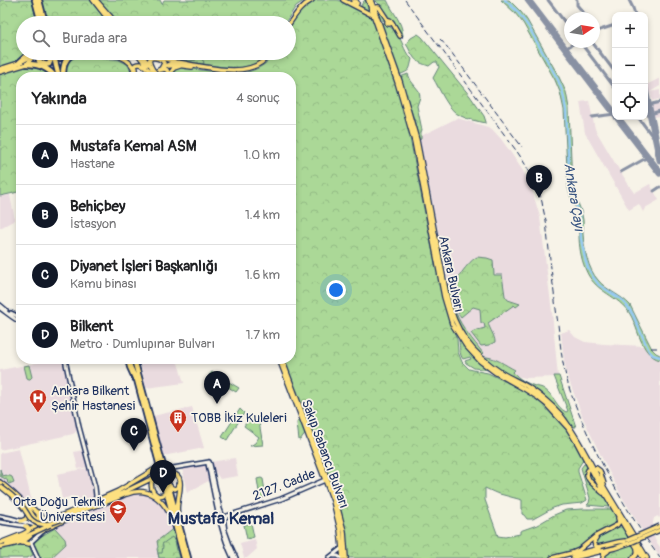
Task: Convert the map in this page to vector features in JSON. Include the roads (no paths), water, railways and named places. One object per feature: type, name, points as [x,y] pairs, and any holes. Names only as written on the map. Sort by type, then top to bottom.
[{"type":"highway","points":[[35,0],[39,16]]},
{"type":"highway","points":[[39,0],[42,15]]},
{"type":"highway","points":[[37,8],[38,16]]},
{"type":"highway","points":[[39,60],[45,64],[49,64],[50,60]]},
{"type":"highway","points":[[52,60],[55,72]]},
{"type":"highway","points":[[53,60],[56,72]]},
{"type":"highway","points":[[64,72],[66,60]]},
{"type":"highway","points":[[26,62],[45,68],[50,72]]},
{"type":"highway","points":[[131,364],[136,368],[142,378]]},
{"type":"highway","points":[[131,364],[130,367],[138,385]]},
{"type":"highway","points":[[135,364],[142,378],[150,419],[165,471],[166,483],[179,532],[184,558]]},
{"type":"highway","points":[[135,364],[146,399]]},
{"type":"highway","points":[[136,368],[138,385],[158,460],[165,471]]},
{"type":"highway","points":[[179,532],[188,558]]},
{"type":"main road","points":[[93,0],[106,16]]},
{"type":"main road","points":[[96,0],[110,16]]},
{"type":"main road","points":[[293,16],[299,6],[308,0]]},
{"type":"main road","points":[[294,16],[301,7],[312,0]]},
{"type":"main road","points":[[343,0],[356,2]]},
{"type":"main road","points":[[350,0],[356,2],[361,8],[371,13]]},
{"type":"main road","name":"Ankara Bulvarı","points":[[367,0],[397,82],[414,141],[444,297],[452,324],[466,346],[480,362],[537,397],[558,416],[568,428],[594,475],[647,558]]},
{"type":"main road","points":[[372,0],[380,7],[389,23]]},
{"type":"main road","name":"Ankara Bulvarı","points":[[372,0],[381,20],[417,140],[447,296],[455,323],[469,344],[482,359],[503,374],[538,394],[549,403],[570,426],[643,558]]},
{"type":"main road","points":[[389,23],[381,20],[376,8],[378,6],[400,36]]},
{"type":"main road","points":[[123,60],[127,62],[136,72]]},
{"type":"main road","points":[[126,60],[131,64],[136,72]]},
{"type":"main road","points":[[142,60],[152,72]]},
{"type":"main road","points":[[145,60],[153,72]]},
{"type":"main road","points":[[168,60],[229,70],[248,68],[260,64],[264,60]]},
{"type":"main road","points":[[240,72],[259,66],[266,60]]},
{"type":"main road","points":[[0,69],[26,62]]},
{"type":"main road","points":[[0,72],[26,62]]},
{"type":"main road","points":[[157,72],[166,65],[177,62]]},
{"type":"main road","points":[[137,72],[135,66],[142,64],[152,72]]},
{"type":"main road","points":[[158,72],[168,66],[176,65],[231,72]]},
{"type":"main road","points":[[171,72],[174,68],[181,66]]},
{"type":"main road","points":[[158,72],[163,69],[166,69],[168,72]]},
{"type":"main road","name":"Sakıp Sabancı Bulvarı","points":[[281,364],[333,501],[340,530],[343,558]]},
{"type":"main road","name":"Sakıp Sabancı Bulvarı","points":[[284,364],[336,501],[344,532],[343,558]]},
{"type":"main road","points":[[0,484],[20,502],[30,518],[35,522],[47,525],[108,502],[158,467],[158,460]]},
{"type":"main road","points":[[596,468],[600,471],[609,497]]},
{"type":"main road","points":[[155,469],[172,473],[177,475],[179,478],[180,482],[177,510],[179,532]]},
{"type":"main road","points":[[588,470],[586,473],[588,479],[609,497]]},
{"type":"main road","points":[[47,525],[70,510],[119,494],[155,478],[165,471]]},
{"type":"main road","points":[[165,471],[178,478],[179,483],[178,487],[175,489],[166,483]]},
{"type":"main road","points":[[155,478],[152,481],[152,488],[154,493],[159,496],[163,496],[165,493],[166,483]]},
{"type":"main road","points":[[0,484],[38,512],[47,525]]},
{"type":"main road","points":[[0,484],[28,515],[36,528]]},
{"type":"main road","points":[[87,505],[100,499],[119,494],[137,491],[147,492],[153,495],[167,509],[179,532]]},
{"type":"main road","points":[[21,499],[34,518],[47,525]]},
{"type":"main road","points":[[47,525],[81,509],[108,502]]},
{"type":"main road","points":[[29,532],[36,528],[90,510],[97,505]]},
{"type":"main road","points":[[38,512],[40,521]]},
{"type":"main road","points":[[552,558],[579,550],[596,536],[616,526],[619,520],[617,513]]},
{"type":"main road","points":[[21,521],[26,519],[28,515]]},
{"type":"main road","points":[[0,545],[67,517]]},
{"type":"main road","points":[[31,522],[34,521],[34,518]]},
{"type":"main road","points":[[40,521],[45,522],[47,525]]},
{"type":"main road","points":[[16,544],[29,538],[36,528],[36,522],[40,521]]},
{"type":"main road","points":[[25,526],[28,528],[29,532]]},
{"type":"main road","points":[[559,558],[627,542],[660,526]]},
{"type":"main road","points":[[627,542],[618,542],[599,547],[595,546],[594,542],[596,538],[618,527],[623,527],[629,532]]},
{"type":"main road","points":[[573,558],[608,550],[660,530]]},
{"type":"main road","points":[[604,558],[603,555],[606,552],[620,548],[627,542]]},
{"type":"main road","points":[[0,545],[26,543],[30,545]]},
{"type":"main road","points":[[633,558],[638,553],[636,546]]},
{"type":"main road","points":[[580,558],[586,558]]},
{"type":"street","points":[[0,305],[16,318]]},
{"type":"street","points":[[0,308],[16,318]]},
{"type":"street","points":[[66,364],[81,431]]},
{"type":"street","points":[[72,393],[74,394],[81,431],[95,487],[95,501]]},
{"type":"street","points":[[165,471],[167,468],[209,462],[221,518],[234,558]]},
{"type":"street","points":[[165,471],[170,468]]},
{"type":"street","name":"2127. Cadde","points":[[221,518],[286,497],[325,480]]},
{"type":"street","points":[[95,487],[100,499]]},
{"type":"street","points":[[0,516],[21,521],[36,528]]},
{"type":"street","points":[[0,522],[36,528]]},
{"type":"street","points":[[30,545],[47,525]]},
{"type":"street","points":[[36,528],[37,535],[30,541],[30,545],[37,558]]},
{"type":"street","points":[[330,558],[337,554],[342,548]]},
{"type":"street","points":[[337,554],[343,558]]},
{"type":"waterway","name":"Ankara Çayı","points":[[505,0],[517,11],[528,26],[558,80],[563,93],[566,110],[570,188],[580,215],[581,239],[588,268],[599,285],[622,300],[628,307],[649,351],[653,355],[660,357]]},
{"type":"tunnel","points":[[376,18],[382,21]]},
{"type":"railway","points":[[405,0],[518,153],[535,183],[540,195],[546,220],[562,357],[571,395],[589,437],[613,484],[640,529],[660,558]]},
{"type":"railway","points":[[440,39],[522,147]]},
{"type":"railway","points":[[651,348],[660,348]]},
{"type":"place","name":"Behiçbey","points":[[539,198]]},
{"type":"place","name":"Mustafa Kemal ASM","points":[[217,404]]},
{"type":"place","name":"Ankara Bilkent Şehir Hastanesi","points":[[38,413]]},
{"type":"place","name":"TOBB İkiz Kuleleri","points":[[178,433]]},
{"type":"place","name":"Diyanet İşleri Başkanlığı","points":[[134,451]]},
{"type":"place","name":"Bilkent","points":[[163,493]]},
{"type":"place","name":"Orta Doğu Teknik Üniversitesi","points":[[118,524]]},
{"type":"district","name":"Mustafa Kemal","points":[[221,518]]}]
